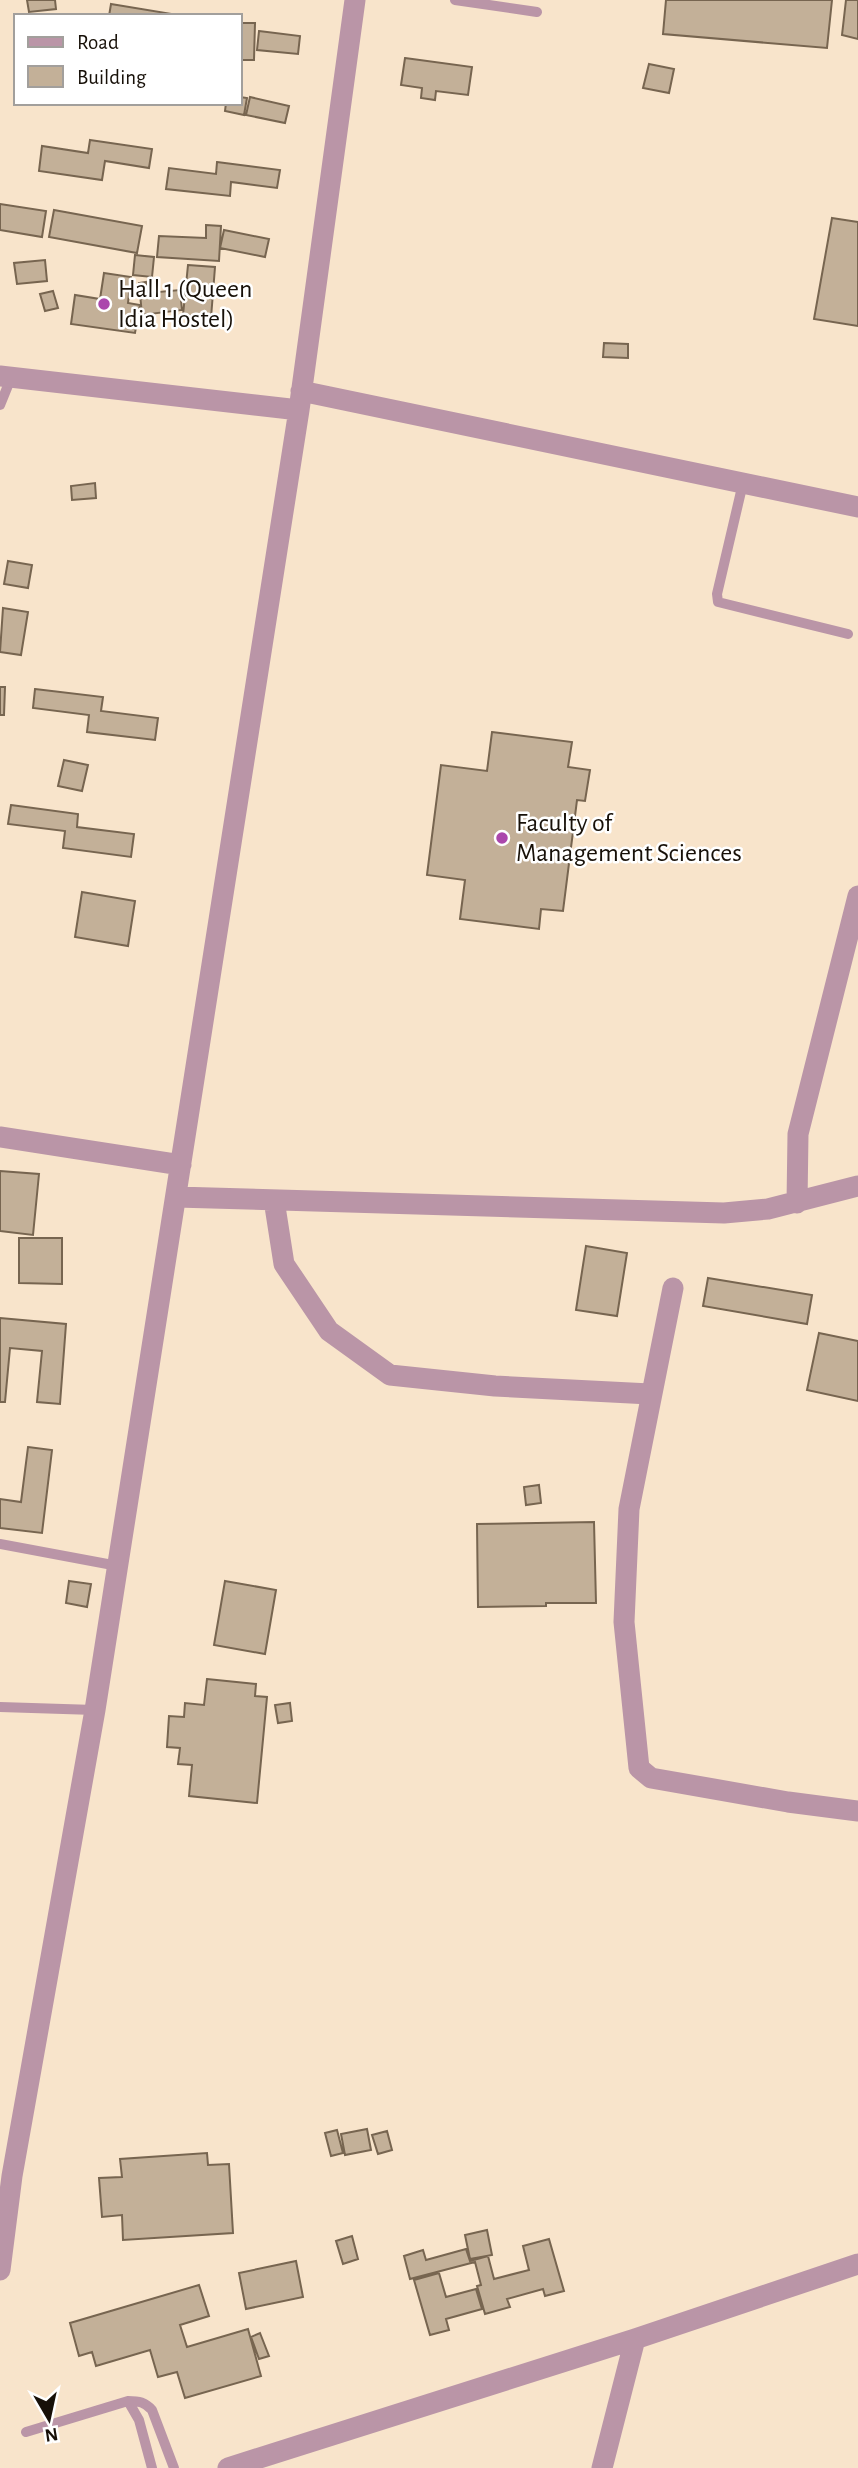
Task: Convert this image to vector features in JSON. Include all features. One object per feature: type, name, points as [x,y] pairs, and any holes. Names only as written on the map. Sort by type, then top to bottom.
[{"type":"street","points":[[0,2270],[2,2229],[95,1710],[176,1198],[300,401],[355,0]]},
{"type":"street","points":[[5,377],[300,401],[743,483],[858,507]]},
{"type":"street","points":[[797,1203],[798,1134],[858,897]]},
{"type":"street","points":[[0,1137],[181,1165]]},
{"type":"street","points":[[176,1198],[724,1213],[768,1209],[858,1186]]},
{"type":"street","points":[[274,1200],[284,1264],[321,1320],[329,1331],[390,1375],[495,1386],[650,1394]]},
{"type":"street","points":[[673,1288],[629,1509],[624,1622],[639,1768],[651,1777],[788,1802],[858,1811]]},
{"type":"street","points":[[228,2468],[635,2339],[858,2264]]},
{"type":"street","points":[[602,2468],[635,2339]]},
{"type":"lane","points":[[455,0],[537,12]]},
{"type":"lane","points":[[0,405],[5,377]]},
{"type":"lane","points":[[743,483],[717,594],[718,602],[848,634]]},
{"type":"lane","points":[[0,1544],[118,1566]]},
{"type":"lane","points":[[0,1707],[95,1710]]},
{"type":"lane","points":[[128,2401],[139,2420],[152,2468]]},
{"type":"lane","points":[[26,2432],[128,2401],[146,2404],[152,2410],[174,2468]]},
{"type":"building","points":[[27,0],[55,0],[56,9],[29,12]]},
{"type":"building","points":[[666,0],[832,0],[827,48],[663,34]]},
{"type":"building","points":[[846,0],[858,0],[858,39],[842,35]]},
{"type":"building","points":[[111,4],[172,14],[109,14]]},
{"type":"building","points":[[242,23],[255,23],[254,60],[242,60]]},
{"type":"building","points":[[259,31],[300,36],[298,54],[257,50]]},
{"type":"building","points":[[405,58],[472,67],[468,95],[436,91],[435,100],[421,98],[422,88],[401,85]]},
{"type":"building","points":[[649,64],[674,69],[669,93],[643,88]]},
{"type":"building","points":[[242,97],[247,98],[244,115],[225,111],[226,105],[242,105]]},
{"type":"building","points":[[250,97],[289,106],[285,123],[246,115]]},
{"type":"building","points":[[90,140],[152,149],[149,168],[105,161],[102,180],[39,171],[42,146],[88,153]]},
{"type":"building","points":[[217,162],[280,170],[277,188],[231,182],[230,196],[166,189],[169,168],[216,174]]},
{"type":"building","points":[[0,204],[46,211],[42,237],[0,230]]},
{"type":"building","points":[[54,210],[142,226],[137,253],[49,237]]},
{"type":"building","points":[[832,218],[858,222],[858,326],[814,319]]},
{"type":"building","points":[[206,225],[221,226],[219,261],[157,257],[159,236],[206,238]]},
{"type":"building","points":[[224,230],[269,239],[265,257],[220,248]]},
{"type":"building","points":[[135,255],[154,257],[152,277],[133,275]]},
{"type":"building","points":[[45,260],[47,281],[17,284],[14,263]]},
{"type":"building","points":[[188,265],[215,267],[211,318],[183,315]]},
{"type":"building","name":"Hall 1 (Queen Idia Hostel)","points":[[104,273],[131,277],[128,303],[140,305],[135,333],[71,324],[75,295],[100,299]]},
{"type":"building","points":[[146,282],[148,293],[180,290],[182,310],[142,315],[139,283]]},
{"type":"building","points":[[53,291],[58,308],[45,311],[40,294]]},
{"type":"building","points":[[604,343],[628,344],[628,358],[603,357]]},
{"type":"building","points":[[95,483],[96,498],[72,500],[71,486]]},
{"type":"building","points":[[8,561],[32,565],[28,588],[4,584]]},
{"type":"building","points":[[3,608],[28,612],[21,655],[0,652]]},
{"type":"building","points":[[0,687],[5,687],[4,715],[0,715]]},
{"type":"building","points":[[35,689],[103,697],[101,711],[158,718],[155,740],[87,732],[89,715],[33,708]]},
{"type":"building","name":"Faculty of Management Sciences","points":[[492,732],[572,742],[568,767],[590,770],[585,801],[577,800],[563,911],[541,909],[539,929],[460,919],[465,880],[427,875],[441,765],[487,771]]},
{"type":"building","points":[[64,760],[88,765],[82,791],[58,786]]},
{"type":"building","points":[[11,805],[78,814],[77,827],[134,834],[131,857],[63,848],[65,831],[8,824]]},
{"type":"building","points":[[82,892],[135,901],[128,946],[75,937]]},
{"type":"building","points":[[0,1171],[39,1174],[33,1235],[0,1231]]},
{"type":"building","points":[[19,1238],[62,1238],[62,1284],[19,1283]]},
{"type":"building","points":[[586,1246],[627,1253],[617,1316],[576,1310]]},
{"type":"building","points":[[708,1278],[812,1295],[807,1324],[703,1306]]},
{"type":"building","points":[[0,1318],[66,1324],[60,1404],[37,1402],[42,1351],[10,1348],[5,1402],[0,1402]]},
{"type":"building","points":[[819,1333],[858,1341],[858,1401],[807,1390]]},
{"type":"building","points":[[28,1447],[52,1450],[42,1533],[0,1528],[0,1499],[21,1502]]},
{"type":"building","points":[[539,1485],[541,1503],[526,1505],[524,1487]]},
{"type":"building","points":[[594,1522],[596,1603],[478,1607],[477,1524]]},
{"type":"building","points":[[69,1581],[91,1584],[87,1607],[66,1603]]},
{"type":"building","points":[[225,1581],[276,1590],[265,1654],[214,1645]]},
{"type":"building","points":[[207,1679],[256,1684],[255,1696],[267,1697],[257,1803],[189,1796],[192,1765],[178,1764],[180,1748],[167,1747],[169,1716],[184,1717],[185,1703],[204,1705]]},
{"type":"building","points":[[290,1703],[292,1721],[278,1723],[275,1705]]},
{"type":"building","points":[[367,2129],[371,2150],[345,2155],[341,2134]]},
{"type":"building","points":[[337,2130],[343,2153],[331,2156],[325,2133]]},
{"type":"building","points":[[387,2131],[392,2150],[378,2154],[372,2135]]},
{"type":"building","points":[[207,2153],[208,2165],[229,2164],[233,2233],[123,2240],[122,2215],[102,2217],[99,2178],[122,2177],[120,2159]]},
{"type":"building","points":[[487,2230],[492,2255],[470,2259],[465,2235]]},
{"type":"building","points":[[352,2236],[358,2259],[343,2264],[336,2241]]},
{"type":"building","points":[[549,2239],[564,2291],[545,2296],[543,2289],[507,2299],[510,2307],[485,2314],[477,2286],[481,2285],[475,2262],[410,2279],[404,2256],[423,2250],[426,2260],[466,2249],[470,2261],[488,2256],[494,2279],[529,2270],[523,2246]]},
{"type":"building","points":[[296,2261],[303,2297],[246,2309],[239,2273]]},
{"type":"building","points":[[439,2273],[446,2297],[476,2289],[482,2309],[446,2319],[449,2330],[430,2335],[414,2280]]},
{"type":"building","points":[[199,2285],[209,2316],[180,2325],[187,2347],[248,2329],[261,2376],[185,2398],[177,2372],[158,2377],[150,2350],[96,2366],[92,2352],[79,2356],[70,2323]]},
{"type":"building","points":[[260,2333],[269,2356],[259,2359],[251,2337]]},
{"type":"place","name":"Hall 1 (Queen Idia Hostel)","points":[[104,304]]},
{"type":"place","name":"Faculty of Management Sciences","points":[[502,838]]}]
